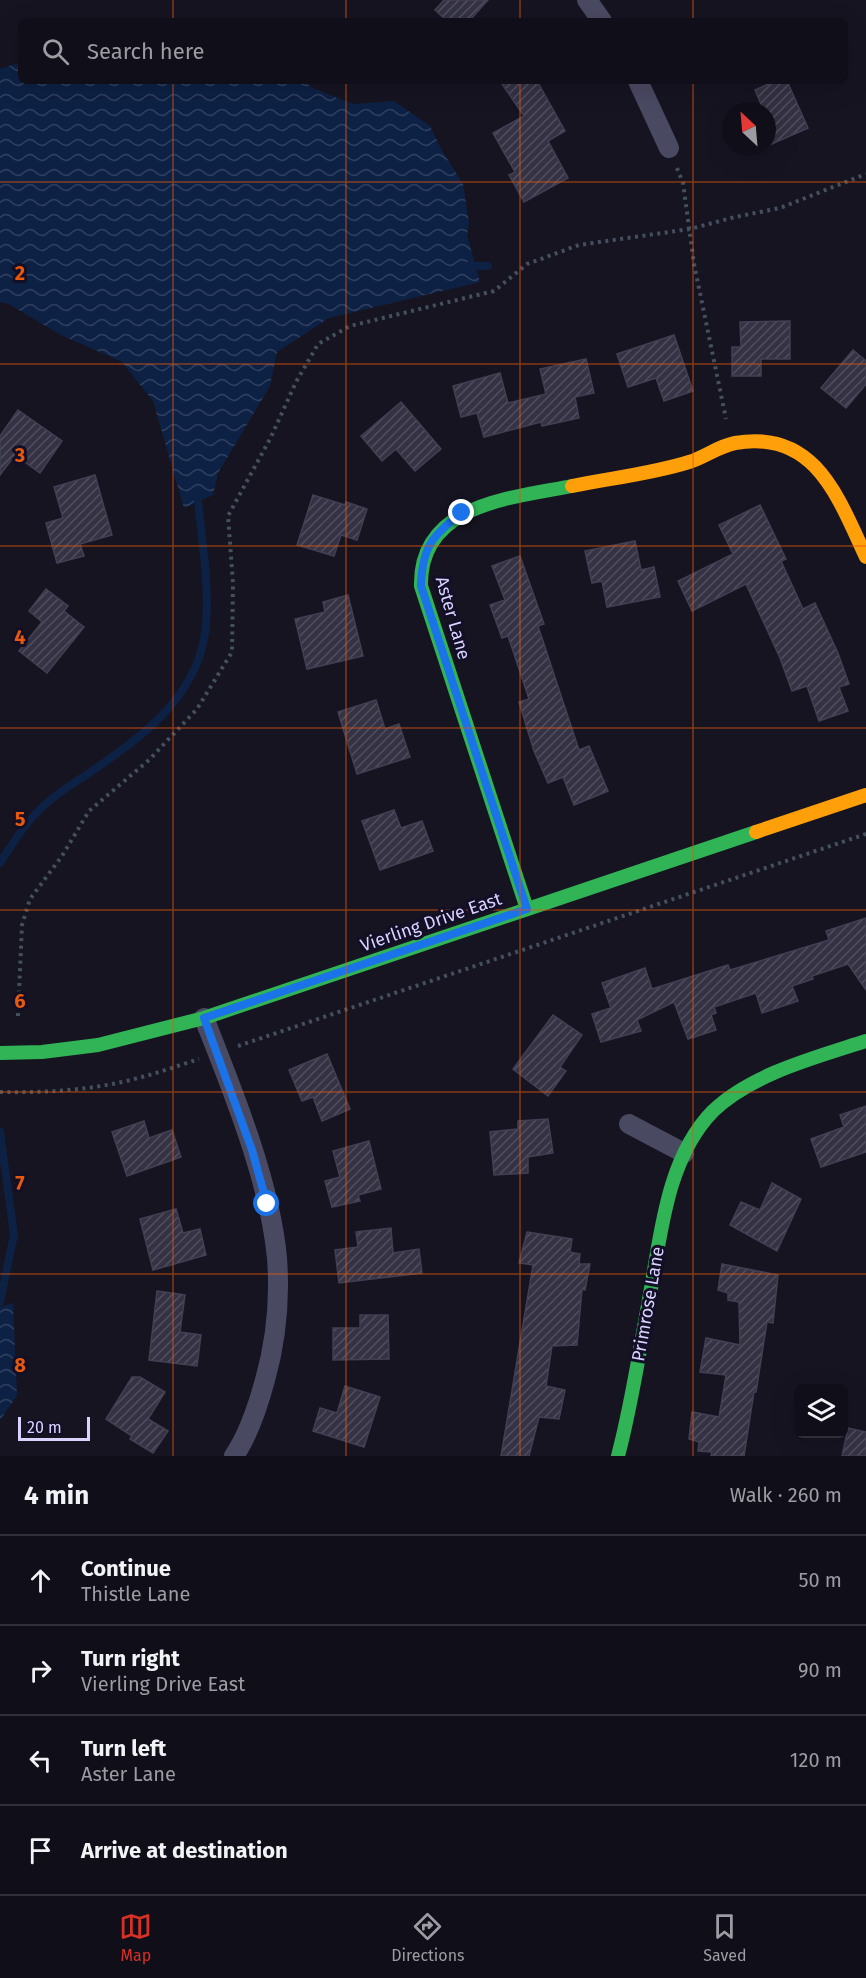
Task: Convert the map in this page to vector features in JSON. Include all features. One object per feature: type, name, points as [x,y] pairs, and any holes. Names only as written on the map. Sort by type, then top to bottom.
[{"type":"street","points":[[587,0],[600,18]]},
{"type":"street","points":[[639,84],[669,148]]},
{"type":"street","name":"Aster Lane","points":[[527,909],[421,586],[422,564],[429,546],[442,528],[462,513],[490,502],[673,466],[697,459],[731,443],[770,439],[787,444],[803,453],[819,469],[832,488],[866,557]]},
{"type":"street","name":"Vierling Drive East","points":[[0,1053],[42,1052],[98,1045],[204,1018],[866,795]]},
{"type":"street","points":[[204,1018],[255,1161],[267,1204],[277,1257],[277,1310],[271,1358],[258,1407],[234,1456]]},
{"type":"street","name":"Primrose Lane","points":[[618,1456],[627,1421],[664,1216],[684,1153],[701,1125],[722,1104],[758,1081],[796,1065],[866,1041]]},
{"type":"street","points":[[629,1124],[684,1153]]},
{"type":"path","points":[[669,148],[683,183],[694,264],[731,443]]},
{"type":"path","points":[[18,1016],[22,925],[30,898],[62,856],[89,811],[149,760],[197,710],[232,652],[233,583],[228,516],[271,437],[296,382],[318,344],[350,326],[494,291],[527,264],[579,244],[690,229],[780,208],[866,174]]},
{"type":"path","points":[[0,1092],[88,1088],[141,1078],[866,834]]},
{"type":"water","points":[[18,63],[18,84],[307,84],[353,104],[394,101],[430,126],[441,149],[463,184],[469,223],[467,235],[480,282],[329,318],[277,352],[270,386],[218,473],[213,495],[184,508],[153,401],[122,362],[59,334],[9,304],[0,302],[0,69]]},
{"type":"water","points":[[13,1303],[17,1396],[0,1420],[0,1307]]},
{"type":"building","points":[[444,0],[488,0],[472,18],[444,18],[435,10]]},
{"type":"building","points":[[502,84],[539,84],[565,131],[548,141],[568,178],[524,202],[509,175],[515,172],[493,133],[524,116]]},
{"type":"building","points":[[768,84],[788,84],[808,128],[776,142],[776,102],[760,102],[755,90]]},
{"type":"building","points":[[790,321],[790,359],[761,359],[761,376],[732,376],[732,347],[741,347],[740,322]]},
{"type":"building","points":[[674,335],[693,391],[664,401],[656,378],[628,387],[617,354]]},
{"type":"building","points":[[853,350],[866,361],[866,384],[846,408],[821,388]]},
{"type":"building","points":[[586,359],[594,393],[575,397],[579,418],[542,426],[541,422],[484,437],[477,413],[461,417],[453,386],[500,373],[508,403],[546,394],[540,369]]},
{"type":"building","points":[[401,402],[441,449],[415,471],[396,449],[382,461],[361,436]]},
{"type":"building","points":[[18,410],[62,441],[40,473],[15,455],[0,475],[0,436]]},
{"type":"building","points":[[95,475],[112,535],[80,544],[84,556],[57,563],[46,523],[63,518],[54,487]]},
{"type":"building","points":[[313,495],[367,509],[357,540],[341,535],[334,556],[297,545]]},
{"type":"building","points":[[760,505],[786,559],[781,561],[803,609],[815,603],[838,653],[849,684],[839,687],[848,711],[819,721],[807,686],[792,691],[780,658],[746,584],[692,611],[678,581],[733,554],[719,525]]},
{"type":"building","points":[[635,541],[641,570],[654,567],[660,597],[607,607],[602,581],[592,583],[585,551]]},
{"type":"building","points":[[520,556],[544,624],[538,626],[579,750],[589,746],[608,791],[574,805],[563,777],[548,783],[534,751],[519,702],[529,699],[508,636],[502,638],[490,605],[505,600],[492,566]]},
{"type":"building","points":[[46,589],[68,606],[64,611],[84,627],[47,673],[19,651],[42,622],[29,611]]},
{"type":"building","points":[[348,595],[363,656],[307,669],[295,619],[325,612],[323,602]]},
{"type":"building","points":[[376,700],[385,729],[399,724],[410,757],[357,774],[338,712]]},
{"type":"building","points":[[394,810],[401,828],[422,821],[433,851],[380,870],[362,821]]},
{"type":"building","points":[[866,918],[866,990],[848,964],[812,976],[813,979],[792,986],[798,1001],[762,1013],[756,993],[714,1007],[716,1013],[711,1015],[716,1030],[688,1039],[674,1002],[637,1020],[641,1031],[601,1042],[592,1014],[611,1008],[602,983],[645,968],[652,989],[728,965],[730,970],[829,940],[826,931]]},
{"type":"building","points":[[553,1015],[582,1035],[560,1067],[566,1071],[548,1096],[513,1069]]},
{"type":"building","points":[[327,1054],[350,1109],[322,1121],[313,1097],[302,1101],[289,1070]]},
{"type":"building","points":[[866,1106],[866,1152],[821,1167],[811,1139],[844,1127],[840,1115]]},
{"type":"building","points":[[548,1119],[553,1153],[528,1157],[528,1173],[494,1175],[490,1132],[518,1129],[518,1121]]},
{"type":"building","points":[[144,1121],[149,1138],[172,1130],[181,1157],[127,1176],[112,1132]]},
{"type":"building","points":[[369,1141],[381,1189],[358,1195],[360,1201],[332,1207],[325,1181],[340,1177],[333,1151]]},
{"type":"building","points":[[772,1183],[801,1199],[777,1251],[730,1225],[741,1202],[760,1210]]},
{"type":"building","points":[[176,1209],[183,1233],[200,1229],[206,1255],[153,1270],[140,1219]]},
{"type":"building","points":[[391,1228],[393,1253],[419,1249],[422,1273],[339,1283],[335,1250],[358,1247],[356,1232]]},
{"type":"building","points":[[527,1232],[572,1239],[570,1252],[580,1254],[579,1264],[590,1264],[585,1290],[582,1289],[577,1345],[552,1346],[546,1386],[565,1390],[559,1419],[539,1417],[529,1456],[501,1456],[533,1265],[519,1263]]},
{"type":"building","points":[[722,1264],[778,1275],[773,1323],[767,1322],[744,1456],[711,1456],[712,1452],[698,1451],[699,1442],[689,1439],[692,1412],[719,1417],[726,1375],[700,1372],[706,1338],[740,1345],[739,1302],[728,1300],[728,1293],[718,1290]]},
{"type":"building","points":[[157,1291],[185,1295],[180,1332],[201,1335],[197,1366],[149,1360]]},
{"type":"building","points":[[360,1315],[388,1315],[389,1359],[333,1360],[333,1328],[360,1328]]},
{"type":"building","points":[[132,1377],[140,1377],[165,1392],[148,1419],[168,1431],[153,1453],[130,1439],[132,1436],[106,1419]]},
{"type":"building","points":[[345,1386],[380,1397],[364,1447],[313,1431],[320,1408],[337,1413]]},
{"type":"building","points":[[848,1428],[866,1432],[866,1456],[842,1456],[846,1438],[848,1438]]},
{"type":"waterway","points":[[466,266],[488,266]]},
{"type":"waterway","points":[[0,863],[22,831],[41,809],[58,794],[146,731],[178,697],[190,678],[200,656],[207,617],[206,581],[197,492]]},
{"type":"waterway","points":[[0,1132],[14,1235],[0,1302]]},
{"type":"traffic: fast","points":[[527,909],[421,586],[424,559],[435,537],[452,521],[497,501],[572,486]]},
{"type":"traffic: fast","points":[[0,1053],[42,1052],[98,1045],[204,1018],[756,832]]},
{"type":"traffic: fast","points":[[618,1456],[632,1396],[668,1197],[685,1151],[713,1111],[746,1087],[785,1068],[866,1041]]},
{"type":"traffic: slow","points":[[572,486],[675,466],[735,443],[762,441],[785,446],[804,457],[820,472],[845,512],[866,557]]},
{"type":"traffic: slow","points":[[756,832],[866,795]]},
{"type":"route","points":[[267,1204],[252,1150],[204,1018],[527,909],[421,586],[422,564],[429,546],[442,528],[462,513]]}]
